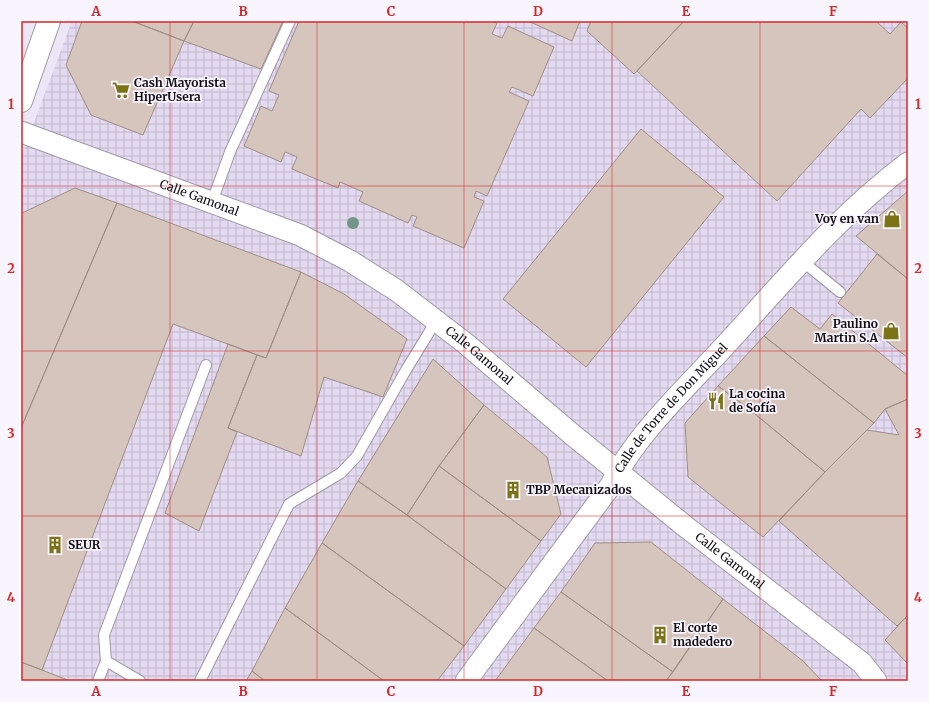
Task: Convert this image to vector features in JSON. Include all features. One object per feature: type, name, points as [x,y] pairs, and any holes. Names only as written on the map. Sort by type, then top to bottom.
[{"type":"street","points":[[21,101],[49,21]]},
{"type":"street","name":"Calle Gamonal","points":[[21,132],[300,235],[350,261],[396,290],[465,343],[617,472],[862,663],[876,681]]},
{"type":"street","name":"Calle de Torre de Don Miguel","points":[[466,681],[611,485],[624,461],[660,417],[834,227],[865,197],[908,163]]},
{"type":"lane","points":[[212,202],[230,152],[290,21]]},
{"type":"lane","points":[[802,261],[840,292]]},
{"type":"lane","points":[[200,681],[289,504],[330,480],[349,466],[357,456],[436,321]]},
{"type":"lane","points":[[98,681],[106,661],[104,635],[206,365]]},
{"type":"lane","points":[[106,661],[140,681]]},
{"type":"shaded area","points":[[72,21],[908,21],[908,681],[21,681],[21,157]]},
{"type":"building","name":"Cash Mayorista HiperUsera","points":[[82,21],[132,21],[184,41],[143,135],[91,115],[66,65]]},
{"type":"building","points":[[132,21],[194,21],[184,41]]},
{"type":"building","points":[[194,21],[283,21],[261,69],[184,41]]},
{"type":"building","points":[[299,21],[492,21],[497,23],[492,34],[502,38],[508,26],[554,47],[533,96],[512,87],[509,92],[529,101],[487,196],[476,191],[474,197],[484,201],[464,248],[413,226],[417,217],[412,215],[408,223],[359,201],[363,192],[340,182],[338,188],[292,169],[297,157],[285,152],[281,162],[244,146],[261,106],[272,111],[279,95],[269,91]]},
{"type":"building","points":[[528,21],[580,21],[572,41]]},
{"type":"building","points":[[591,21],[684,21],[634,74],[587,31]]},
{"type":"building","points":[[684,21],[876,21],[890,34],[901,22],[908,28],[908,78],[870,118],[861,109],[777,201],[637,71]]},
{"type":"building","points":[[641,129],[724,197],[586,367],[503,299]]},
{"type":"building","points":[[75,188],[117,203],[21,428],[21,216],[22,213]]},
{"type":"building","name":"Voy en van","points":[[908,191],[908,279],[856,236]]},
{"type":"building","name":"SEUR","points":[[117,203],[301,272],[266,358],[173,324],[42,670],[21,662],[21,428]]},
{"type":"building","name":"Paulino Martin S.A","points":[[877,254],[908,279],[908,358],[838,303]]},
{"type":"building","points":[[301,272],[344,294],[407,339],[383,397],[324,377],[301,456],[228,428],[257,355],[266,358]]},
{"type":"building","points":[[791,307],[820,329],[832,314],[908,376],[908,399],[885,409],[874,423],[764,336]]},
{"type":"building","points":[[764,336],[874,423],[825,472],[749,409],[718,386]]},
{"type":"building","points":[[228,344],[257,355],[228,428],[237,432],[199,531],[165,513]]},
{"type":"building","points":[[433,359],[484,405],[439,466],[407,515],[358,481]]},
{"type":"building","points":[[718,386],[749,409],[825,472],[763,537],[688,477],[685,423]]},
{"type":"building","points":[[908,399],[908,615],[897,626],[779,521],[867,430],[899,435],[885,409]]},
{"type":"building","name":"TBP Mecanizados","points":[[484,405],[547,457],[561,514],[541,541],[439,466]]},
{"type":"building","points":[[439,466],[541,541],[506,589],[407,515]]},
{"type":"building","points":[[358,481],[407,515],[506,589],[464,646],[322,543]]},
{"type":"building","name":"El corte madedero","points":[[651,542],[723,599],[673,672],[561,592],[595,543]]},
{"type":"building","points":[[322,543],[464,646],[437,681],[384,681],[285,608]]},
{"type":"building","points":[[561,592],[673,672],[666,681],[608,681],[534,628]]},
{"type":"building","points":[[723,599],[803,661],[822,681],[666,681]]},
{"type":"building","points":[[285,608],[384,681],[265,681],[252,671]]},
{"type":"building","points":[[905,618],[908,621],[908,664],[885,640]]},
{"type":"building","points":[[534,628],[608,681],[495,681]]},
{"type":"building","points":[[21,662],[42,670],[70,681],[21,681]]},
{"type":"building","points":[[252,671],[265,681],[246,681]]},
{"type":"place","name":"Cash Mayorista HiperUsera","points":[[121,90]]},
{"type":"place","name":"Voy en van","points":[[892,219]]},
{"type":"place","name":"Paulino Martin S.A","points":[[891,331]]},
{"type":"place","name":"La cocina de Sofía","points":[[716,401]]},
{"type":"place","name":"TBP Mecanizados","points":[[513,490]]},
{"type":"place","name":"SEUR","points":[[55,545]]},
{"type":"place","name":"El corte madedero","points":[[660,635]]}]
